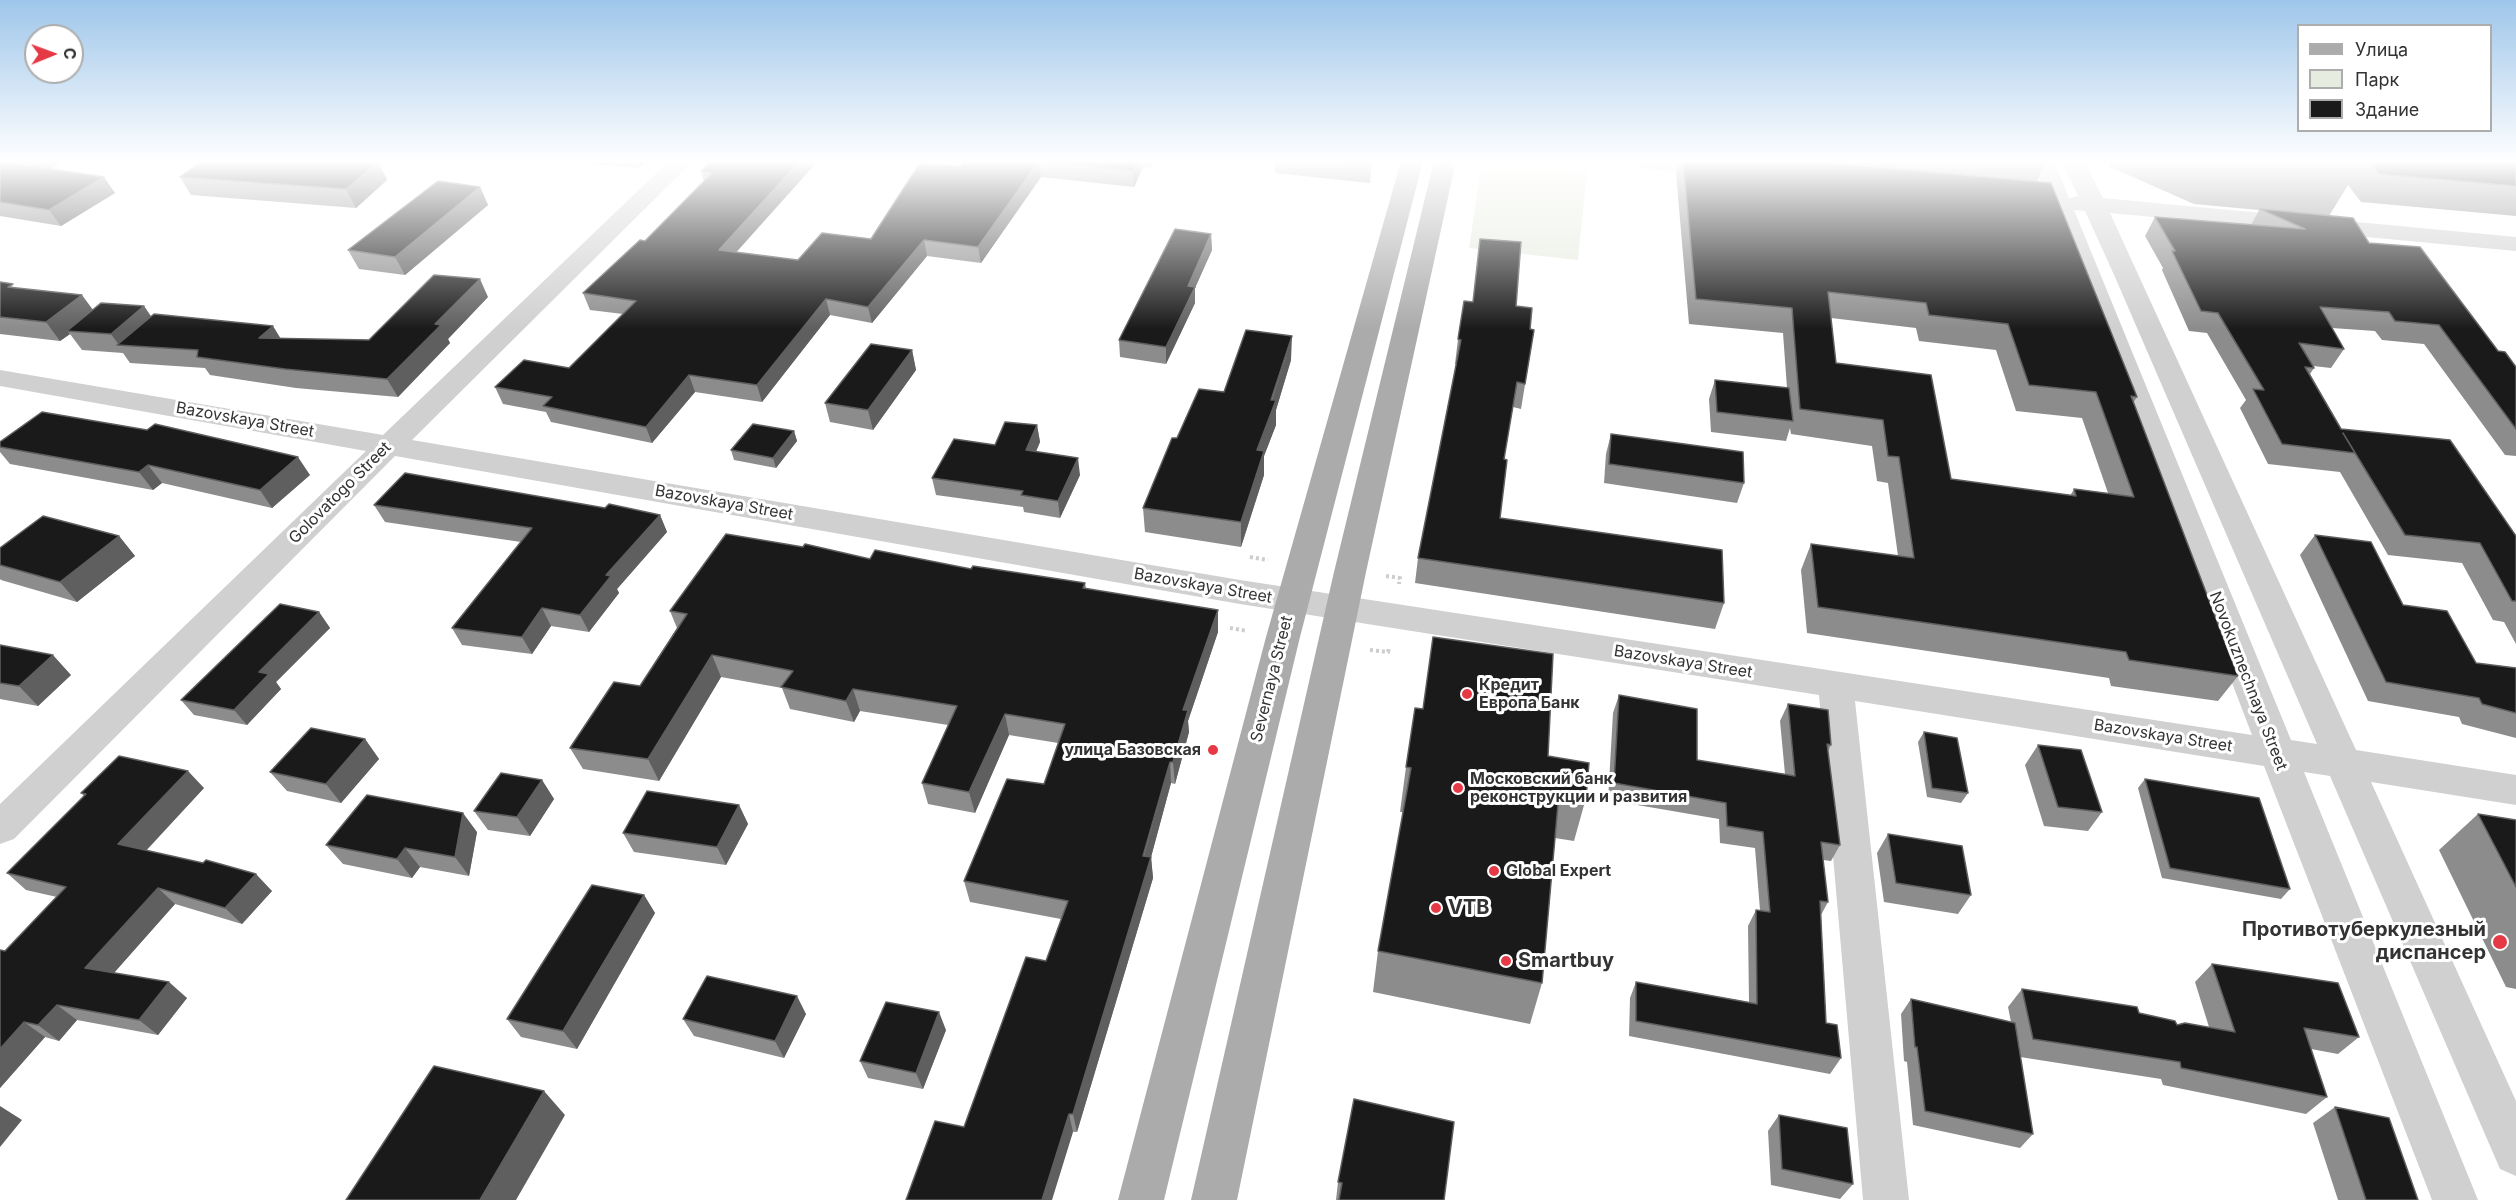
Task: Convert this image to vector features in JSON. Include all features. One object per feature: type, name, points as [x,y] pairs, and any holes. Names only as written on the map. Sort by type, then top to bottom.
[{"type":"main road","name":"Severnaya Street","points":[[1141,1200],[1292,601],[1397,217]]},
{"type":"main road","points":[[1214,1200],[1342,608],[1432,217]]},
{"type":"street","name":"Golovatogo Street","points":[[0,828],[624,217]]},
{"type":"street","name":"Novokuznechnaya Street","points":[[2069,217],[2277,753],[2455,1200]]},
{"type":"street","name":"Novokuznechnaya Street","points":[[2079,217],[2119,256],[2516,1153]]},
{"type":"street","points":[[2228,217],[2516,244]]},
{"type":"street","points":[[2403,233],[2421,256]]},
{"type":"street","name":"Bazovskaya Street","points":[[0,378],[1292,601],[2516,790]]},
{"type":"street","points":[[1836,686],[1886,1200]]},
{"type":"green space","points":[[1474,217],[1582,217],[1578,260],[1469,248]]},
{"type":"building","points":[[391,217],[444,217],[395,257],[348,250]]},
{"type":"building","points":[[669,217],[749,217],[719,250],[798,260],[822,233],[871,239],[885,217],[999,217],[978,247],[924,240],[868,307],[826,299],[757,385],[689,375],[646,427],[543,406],[552,397],[495,387],[524,360],[569,368],[636,301],[583,293],[640,240],[645,241]]},
{"type":"building","points":[[1688,217],[2065,217],[2137,397],[2131,396],[2238,676],[2129,660],[2126,652],[1818,607],[1811,544],[1914,558],[1899,457],[1888,456],[1883,420],[1800,409],[1792,308],[1696,299]],"holes":[[[1828,292],[1926,303],[1929,315],[2008,324],[2029,385],[2096,392],[2134,497],[2074,489],[2076,496],[1951,479],[1931,375],[1836,363]]]},
{"type":"building","points":[[2155,217],[2305,229],[2278,217],[2353,218],[2369,243],[2420,247],[2498,351],[2505,352],[2516,367],[2516,429],[2439,325],[2395,321],[2389,312],[2320,307],[2344,349],[2299,343],[2314,368],[2305,367],[2341,429],[2450,440],[2516,536],[2516,601],[2512,601],[2480,543],[2405,535],[2343,433],[2355,453],[2282,444],[2253,389],[2264,390],[2218,313],[2201,311],[2172,251],[2175,251]]},
{"type":"building","points":[[1175,229],[1211,234],[1188,286],[1195,287],[1166,347],[1119,340]]},
{"type":"building","points":[[1480,239],[1521,242],[1516,306],[1532,308],[1530,329],[1534,330],[1525,384],[1517,382],[1504,459],[1507,460],[1500,518],[1722,550],[1724,603],[1418,558],[1461,340],[1458,339],[1464,301],[1473,302]]},
{"type":"building","points":[[434,275],[480,279],[435,324],[441,325],[387,379],[197,357],[198,350],[117,345],[154,314],[273,326],[259,338],[369,340]]},
{"type":"building","points":[[0,282],[13,284],[8,287],[82,295],[46,322],[0,317]]},
{"type":"building","points":[[101,303],[144,306],[111,334],[67,331]]},
{"type":"building","points":[[1246,330],[1292,336],[1271,400],[1276,400],[1257,450],[1264,451],[1241,522],[1143,508],[1172,438],[1177,438],[1199,389],[1224,392]]},
{"type":"building","points":[[871,344],[912,350],[868,410],[825,403]]},
{"type":"building","points":[[1715,380],[1789,388],[1793,421],[1717,412]]},
{"type":"building","points":[[42,412],[147,430],[155,424],[298,457],[260,490],[148,465],[139,472],[0,447],[0,442]]},
{"type":"building","points":[[1005,422],[1037,425],[1026,450],[1078,458],[1058,501],[1021,495],[1023,491],[932,478],[954,439],[995,445]]},
{"type":"building","points":[[753,424],[794,431],[773,458],[731,450]]},
{"type":"building","points":[[1611,434],[1743,452],[1744,483],[1609,464]]},
{"type":"building","points":[[405,473],[605,508],[609,504],[660,515],[606,575],[611,576],[580,615],[542,608],[522,637],[452,628],[532,528],[374,505]]},
{"type":"building","points":[[43,516],[119,536],[60,582],[0,565],[0,548]]},
{"type":"building","points":[[726,534],[803,547],[805,544],[870,559],[875,550],[971,569],[973,566],[1085,583],[1083,588],[1218,610],[1183,710],[1188,710],[1173,762],[1170,762],[1143,856],[1151,857],[1073,1114],[1069,1114],[1042,1200],[906,1200],[935,1121],[964,1127],[1026,957],[1046,961],[1068,901],[964,881],[1007,779],[1044,784],[1065,724],[1005,714],[969,792],[922,783],[957,706],[853,689],[846,701],[781,687],[793,671],[712,655],[648,759],[570,748],[614,682],[640,686],[687,614],[670,611]]},
{"type":"building","points":[[2315,535],[2371,542],[2403,605],[2447,611],[2476,663],[2516,668],[2516,713],[2482,704],[2479,698],[2386,682]]},
{"type":"building","points":[[280,604],[319,612],[259,672],[269,674],[234,710],[181,700]]},
{"type":"building","points":[[1433,637],[1553,654],[1548,756],[1589,763],[1586,798],[1559,793],[1542,983],[1378,951],[1411,768],[1406,767],[1415,708],[1423,709]]},
{"type":"building","points":[[0,645],[53,655],[19,686],[0,683]]},
{"type":"building","points":[[1619,695],[1697,709],[1697,760],[1795,776],[1788,704],[1828,710],[1831,745],[1827,744],[1840,845],[1821,842],[1828,902],[1820,901],[1826,1023],[1837,1025],[1841,1058],[1636,1021],[1636,982],[1757,1004],[1756,910],[1770,912],[1763,832],[1727,826],[1726,803],[1614,783]]},
{"type":"building","points":[[311,728],[365,739],[326,784],[270,772]]},
{"type":"building","points":[[1924,732],[1957,738],[1968,793],[1932,788]]},
{"type":"building","points":[[2038,745],[2081,750],[2102,812],[2058,807]]},
{"type":"building","points":[[119,756],[188,771],[118,844],[203,863],[206,860],[256,874],[225,908],[158,888],[85,968],[169,982],[139,1020],[57,1005],[38,1025],[24,1022],[0,1049],[0,950],[5,951],[66,887],[7,873],[86,794],[81,793]]},
{"type":"building","points":[[501,773],[542,780],[517,817],[474,811]]},
{"type":"building","points":[[2145,779],[2259,798],[2290,889],[2170,868]]},
{"type":"building","points":[[647,791],[739,805],[717,847],[623,833]]},
{"type":"building","points":[[367,795],[463,813],[455,857],[405,848],[397,859],[326,845]]},
{"type":"building","points":[[2478,814],[2516,820],[2516,887]]},
{"type":"building","points":[[1888,834],[1962,846],[1971,895],[1896,883]]},
{"type":"building","points":[[592,885],[644,895],[563,1031],[507,1019]]},
{"type":"building","points":[[2212,964],[2338,983],[2359,1037],[2304,1028],[2327,1097],[2181,1068],[2180,1062],[2033,1039],[2022,989],[2137,1007],[2139,1013],[2175,1021],[2177,1025],[2185,1023],[2235,1032]]},
{"type":"building","points":[[707,976],[797,996],[775,1041],[683,1019]]},
{"type":"building","points":[[1911,999],[2015,1023],[2033,1134],[1925,1111],[1917,1047],[1915,1047]]},
{"type":"building","points":[[886,1002],[939,1012],[916,1073],[860,1061]]},
{"type":"building","points":[[434,1066],[544,1091],[480,1200],[346,1200]]},
{"type":"building","points":[[1354,1099],[1454,1122],[1444,1200],[1339,1200],[1342,1183],[1338,1182]]},
{"type":"building","points":[[2335,1107],[2389,1118],[2418,1200],[2366,1200]]},
{"type":"building","points":[[1779,1115],[1847,1128],[1853,1184],[1782,1169]]},
{"type":"place","name":"Кредит Европа Банк","points":[[1467,694]]},
{"type":"place","name":"улица Базовская","points":[[1213,750]]},
{"type":"place","name":"Московский банк реконструкции и развития","points":[[1458,788]]},
{"type":"place","name":"Global Expert","points":[[1494,871]]},
{"type":"place","name":"VTB","points":[[1436,908]]},
{"type":"place","name":"Противотуберкулезный диспансер","points":[[2500,942]]},
{"type":"place","name":"Smartbuy","points":[[1506,961]]}]
